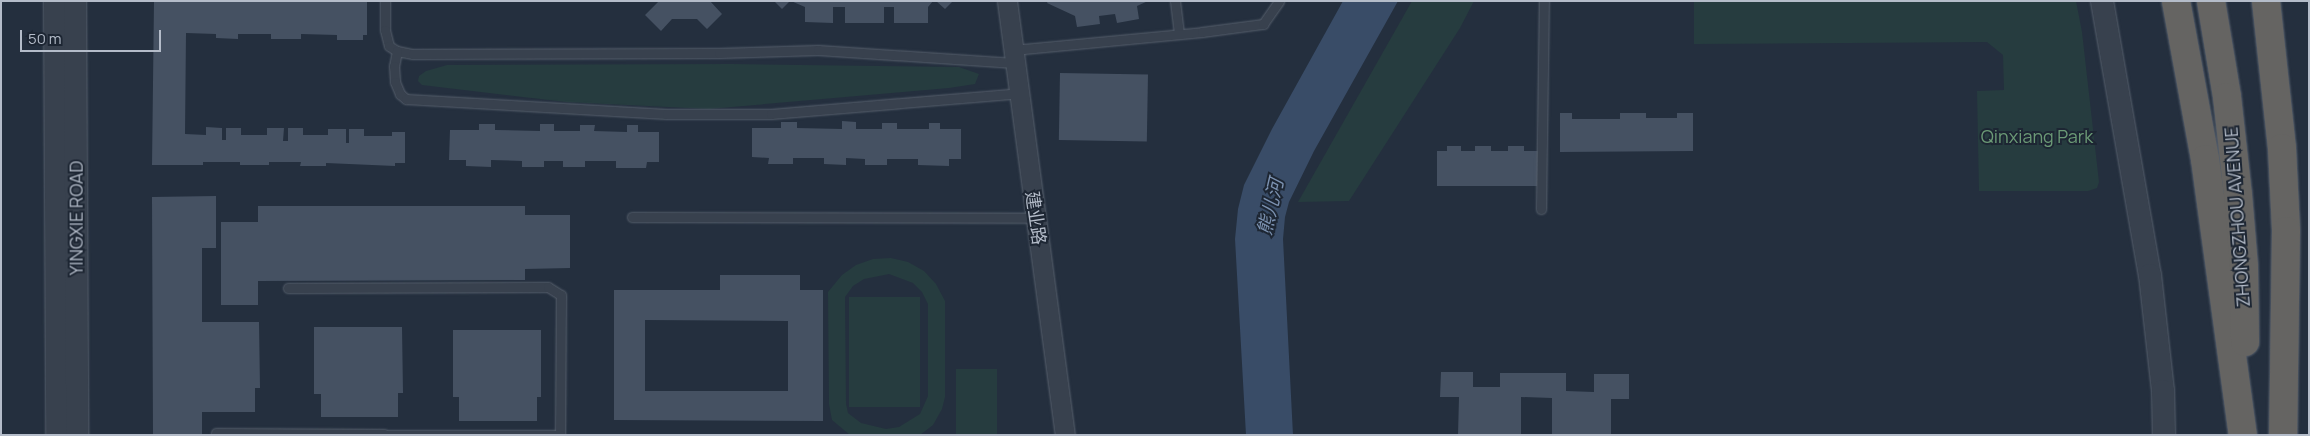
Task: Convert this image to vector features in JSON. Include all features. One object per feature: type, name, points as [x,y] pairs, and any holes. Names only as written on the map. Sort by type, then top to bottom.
[{"type":"highway","points":[[2176,1],[2205,159],[2243,435]]},
{"type":"highway","name":"ZHONGZHOU AVENUE","points":[[2211,1],[2226,88],[2238,194],[2244,277],[2243,435]]},
{"type":"highway","points":[[2266,1],[2282,148],[2286,231],[2283,435]]},
{"type":"street","name":"YINGXIE ROAD","points":[[54,1],[57,435]]},
{"type":"street","name":"YINGXIE ROAD","points":[[75,1],[78,435]]},
{"type":"street","name":"建业路","points":[[1007,1],[1065,435]]},
{"type":"street","points":[[2102,1],[2150,275],[2163,391],[2164,435]]},
{"type":"lane","points":[[385,1],[385,30],[389,46],[397,51],[413,54],[719,53],[818,50],[1014,56],[1263,24],[1279,1]]},
{"type":"lane","points":[[1175,1],[1179,34]]},
{"type":"lane","points":[[1540,209],[1544,1]]},
{"type":"lane","points":[[397,51],[394,66],[395,82],[400,94],[406,99],[667,114],[771,114],[1019,93]]},
{"type":"lane","points":[[632,218],[1036,218]]},
{"type":"lane","points":[[216,434],[560,435],[561,294],[548,287],[288,288]]},
{"type":"green space","points":[[1412,1],[1474,1],[1460,28],[1349,201],[1298,202]]},
{"type":"green space","name":"Qinxiang Park","points":[[1694,1],[2076,1],[2082,32],[2099,182],[2097,188],[2088,191],[1979,191],[1977,91],[2004,90],[2003,55],[1987,42],[1694,44]]},
{"type":"green space","points":[[732,64],[959,67],[979,74],[975,84],[949,88],[709,109],[566,102],[422,85],[418,81],[419,76],[426,71],[447,65]]},
{"type":"green space","points":[[891,258],[908,262],[924,271],[936,284],[945,301],[945,397],[942,409],[933,425],[920,435],[850,435],[832,420],[829,404],[828,292],[842,275],[856,265],[873,259]],"holes":[[[889,274],[913,283],[922,292],[928,304],[928,396],[920,414],[899,427],[886,429],[861,423],[848,413],[846,404],[845,297],[853,286],[864,279]]]},
{"type":"green space","points":[[849,297],[920,297],[920,407],[849,407]]},
{"type":"green space","points":[[956,369],[997,369],[997,435],[956,435]]},
{"type":"water","name":"熊儿河","points":[[1343,1],[1398,1],[1314,151],[1289,202],[1285,217],[1283,239],[1293,435],[1246,435],[1235,239],[1238,209],[1244,185],[1272,129]]},
{"type":"building","points":[[154,1],[367,2],[367,35],[363,35],[363,40],[337,40],[337,35],[301,34],[301,39],[271,39],[271,34],[238,34],[238,39],[216,38],[216,34],[186,33],[185,134],[206,135],[206,127],[222,128],[222,140],[226,140],[226,128],[241,128],[241,135],[267,135],[267,128],[284,128],[283,141],[288,141],[288,128],[303,128],[303,135],[328,135],[328,129],[346,129],[346,143],[349,143],[349,129],[364,129],[364,136],[392,136],[392,132],[405,132],[405,163],[395,163],[395,166],[326,163],[326,166],[300,166],[301,162],[269,162],[269,165],[240,165],[240,162],[203,162],[203,165],[152,165]]},
{"type":"building","points":[[659,1],[710,1],[722,14],[707,29],[697,19],[672,19],[661,31],[645,15]]},
{"type":"building","points":[[774,1],[790,1],[782,9]]},
{"type":"building","points":[[791,1],[933,1],[928,7],[928,23],[894,23],[894,7],[884,7],[884,23],[845,23],[845,7],[833,7],[833,23],[805,22],[805,7]]},
{"type":"building","points":[[936,1],[953,1],[945,9]]},
{"type":"building","points":[[1048,1],[1148,1],[1137,6],[1139,19],[1117,23],[1115,14],[1099,16],[1100,24],[1077,27],[1075,16],[1047,3]]},
{"type":"building","points":[[1060,73],[1148,75],[1147,142],[1059,140]]},
{"type":"building","points":[[1560,113],[1572,113],[1572,119],[1620,119],[1620,113],[1646,113],[1646,118],[1677,118],[1677,113],[1693,113],[1693,151],[1560,152]]},
{"type":"building","points":[[842,121],[856,122],[856,129],[882,129],[882,123],[897,123],[897,129],[929,129],[929,123],[940,123],[940,129],[961,129],[961,159],[949,159],[949,166],[918,165],[918,159],[887,159],[887,165],[865,165],[865,159],[846,158],[846,165],[824,164],[824,158],[793,158],[793,164],[768,164],[769,158],[752,157],[752,128],[781,128],[781,122],[797,122],[797,128],[842,129]]},
{"type":"building","points":[[479,124],[495,124],[495,130],[540,131],[540,124],[554,124],[554,131],[580,131],[580,125],[595,125],[594,131],[627,132],[627,125],[638,125],[638,132],[659,132],[659,162],[647,162],[646,168],[616,168],[616,161],[585,161],[585,167],[563,167],[563,161],[544,161],[544,167],[522,167],[522,161],[491,160],[491,167],[466,166],[466,160],[449,160],[450,130],[479,130]]},
{"type":"building","points":[[1447,146],[1461,146],[1461,151],[1475,151],[1475,146],[1491,146],[1491,151],[1508,151],[1508,146],[1524,146],[1524,151],[1538,151],[1538,186],[1437,186],[1437,151],[1447,151]]},
{"type":"building","points":[[216,196],[216,248],[202,248],[202,322],[259,322],[260,388],[255,388],[255,412],[202,412],[202,435],[153,435],[152,197]]},
{"type":"building","points":[[258,206],[525,206],[525,215],[570,215],[570,268],[525,269],[525,280],[258,281],[258,305],[221,305],[221,222],[258,222]]},
{"type":"building","points":[[720,275],[800,275],[800,290],[823,290],[823,421],[614,420],[614,290],[720,290]],"holes":[[[645,320],[788,321],[788,391],[645,391]]]},
{"type":"building","points":[[314,327],[402,327],[403,393],[398,393],[398,417],[321,417],[321,394],[314,394]]},
{"type":"building","points":[[453,330],[541,330],[541,397],[537,397],[537,421],[459,421],[459,397],[453,397]]},
{"type":"building","points":[[1441,372],[1473,372],[1473,387],[1500,387],[1500,373],[1566,373],[1566,391],[1594,392],[1594,374],[1629,374],[1629,399],[1611,399],[1611,435],[1552,435],[1552,398],[1521,397],[1521,435],[1458,435],[1459,397],[1440,397]]}]
